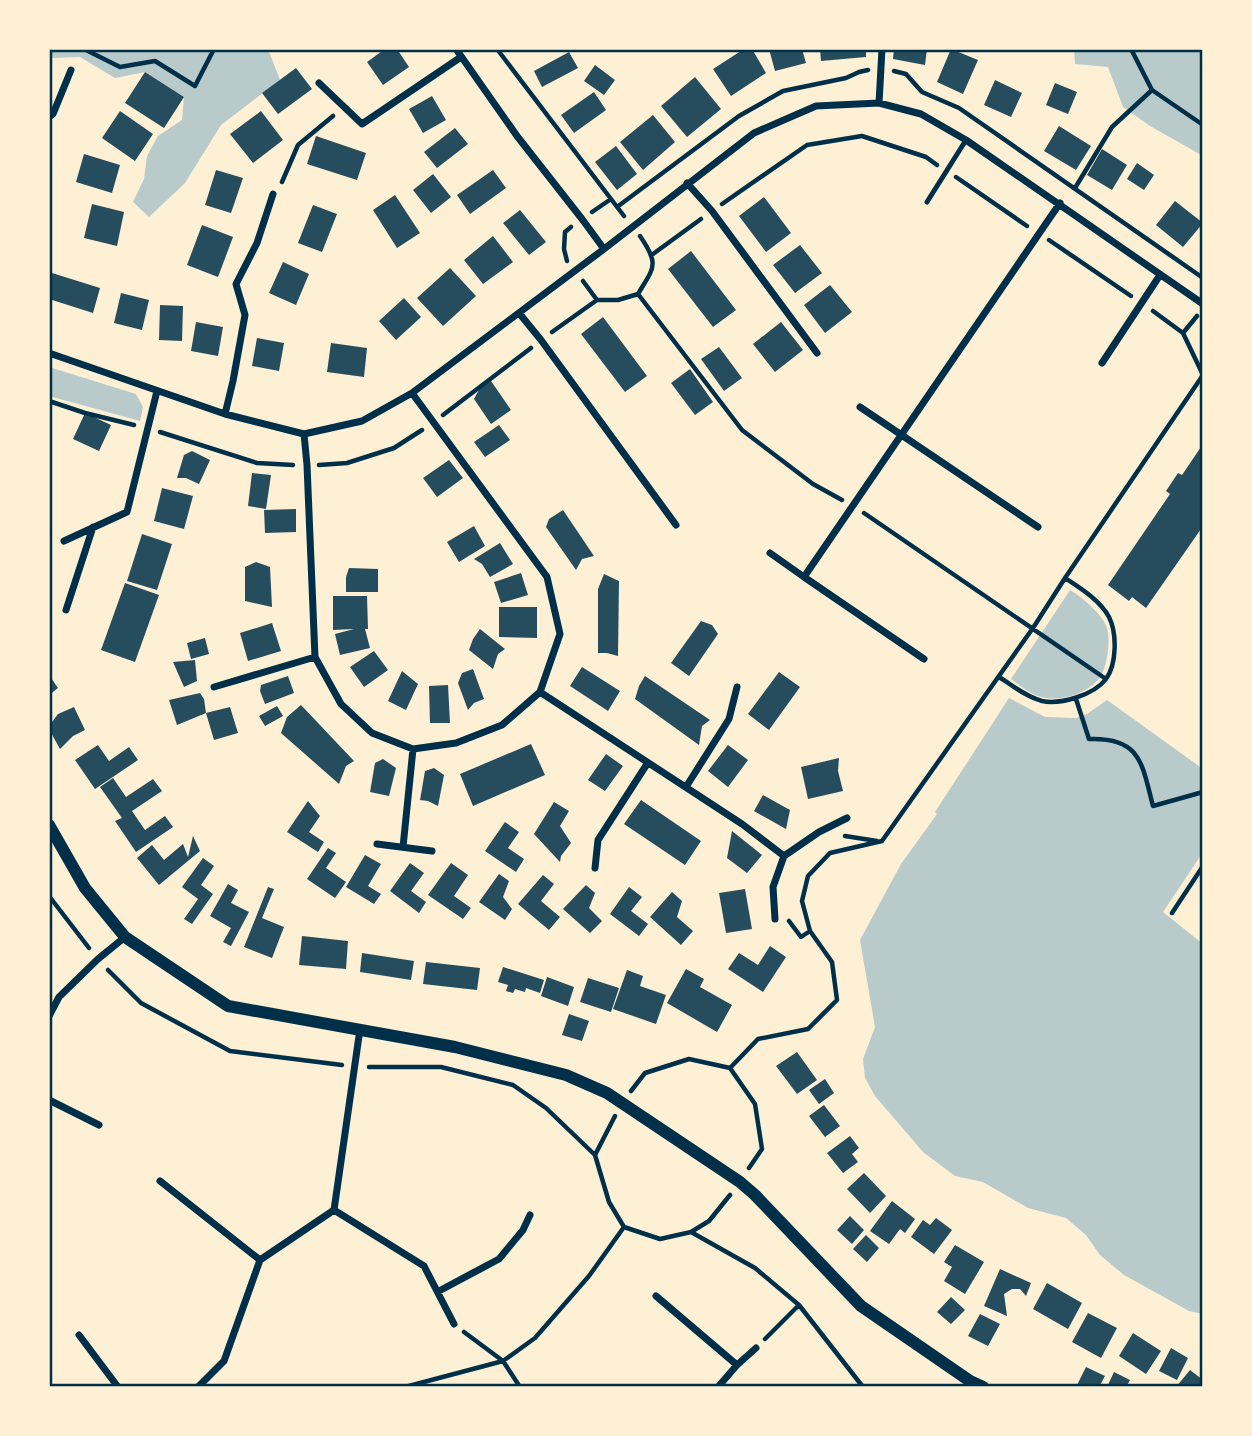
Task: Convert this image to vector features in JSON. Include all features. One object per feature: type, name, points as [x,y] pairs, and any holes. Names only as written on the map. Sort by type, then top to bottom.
[{"type":"street","points":[[456,49],[517,136],[604,249]]},
{"type":"street","points":[[879,103],[882,49]]},
{"type":"street","points":[[319,83],[362,124],[461,58]]},
{"type":"street","points":[[49,117],[53,114],[71,70]]},
{"type":"street","points":[[49,354],[225,414],[304,434],[362,421],[412,393],[754,133],[816,106],[879,103],[921,114],[966,140],[1060,203],[1203,307]]},
{"type":"street","points":[[687,183],[712,211],[817,353]]},
{"type":"street","points":[[225,414],[245,315],[236,284],[257,243],[273,194]]},
{"type":"street","points":[[804,577],[1060,203]]},
{"type":"street","points":[[1102,363],[1160,275]]},
{"type":"street","points":[[519,313],[676,525]]},
{"type":"street","points":[[64,541],[127,512],[158,391]]},
{"type":"street","points":[[304,434],[315,657],[341,704],[372,733],[413,749],[456,743],[502,725],[540,692],[560,634],[547,577],[412,393]]},
{"type":"street","points":[[860,407],[1038,527]]},
{"type":"street","points":[[66,610],[93,527]]},
{"type":"street","points":[[770,554],[924,659]]},
{"type":"street","points":[[214,687],[315,657]]},
{"type":"street","points":[[685,788],[729,719],[737,687]]},
{"type":"street","points":[[540,692],[742,824],[784,856]]},
{"type":"street","points":[[403,847],[413,749]]},
{"type":"street","points":[[595,868],[598,840],[647,764]]},
{"type":"street","points":[[775,919],[773,887],[784,856],[847,817]]},
{"type":"street","points":[[49,825],[85,888],[125,937],[228,1006],[455,1047],[566,1075],[607,1093],[740,1182],[861,1306],[968,1384],[983,1387]]},
{"type":"street","points":[[377,844],[432,851]]},
{"type":"street","points":[[49,1016],[59,997],[125,937]]},
{"type":"street","points":[[198,1387],[224,1361],[260,1260],[334,1210],[359,1030]]},
{"type":"street","points":[[49,1100],[99,1125]]},
{"type":"street","points":[[160,1181],[260,1260]]},
{"type":"street","points":[[334,1210],[424,1266],[454,1324]]},
{"type":"street","points":[[439,1292],[499,1259],[523,1230],[530,1215]]},
{"type":"street","points":[[656,1296],[737,1366]]},
{"type":"street","points":[[79,1335],[118,1387]]},
{"type":"street","points":[[718,1387],[756,1348]]},
{"type":"lane","points":[[927,202],[966,140]]},
{"type":"path","points":[[84,49],[120,67],[155,61],[195,86],[214,49]]},
{"type":"path","points":[[497,49],[611,200]]},
{"type":"path","points":[[1131,49],[1152,90],[1203,125]]},
{"type":"path","points":[[617,207],[739,116],[783,90],[846,78],[880,68],[906,74],[922,92],[960,108],[1203,278]]},
{"type":"path","points":[[1075,188],[1111,127],[1152,90]]},
{"type":"path","points":[[273,194],[282,182],[298,145],[344,107]]},
{"type":"path","points":[[597,300],[618,300],[638,295]]},
{"type":"path","points":[[730,1069],[758,1039],[808,1029],[837,1000],[832,962],[810,932],[802,901],[808,876],[830,853],[882,841],[999,677],[1203,375],[1183,333],[1203,307]]},
{"type":"path","points":[[999,677],[1043,701],[1076,699],[1106,679],[1114,658],[1115,636],[1108,616],[1089,595],[1065,578]]},
{"type":"path","points":[[1033,628],[1106,679]]},
{"type":"path","points":[[1076,699],[1089,739],[1106,739],[1123,744],[1135,753],[1141,763],[1153,806],[1203,792]]},
{"type":"path","points":[[819,832],[882,841]]},
{"type":"path","points":[[1172,913],[1203,866]]},
{"type":"path","points":[[49,896],[98,959],[141,1003],[230,1051],[355,1067],[441,1067],[513,1085],[547,1108],[595,1154],[609,1202],[624,1227],[660,1239],[691,1232],[709,1221],[740,1182],[762,1149],[755,1104],[730,1069],[689,1059],[645,1073],[622,1103],[595,1154]]},
{"type":"path","points":[[775,919],[788,920],[801,937],[810,932]]},
{"type":"path","points":[[405,1387],[503,1361],[535,1338],[589,1276],[624,1227]]},
{"type":"path","points":[[691,1232],[755,1268],[799,1305],[863,1387]]},
{"type":"path","points":[[756,1348],[799,1305]]},
{"type":"path","points":[[454,1324],[503,1361],[520,1387]]},
{"type":"shaded area","points":[[49,49],[268,49],[280,80],[221,125],[185,183],[149,217],[133,202],[144,179],[147,156],[158,136],[182,120],[184,97],[145,72],[115,78],[80,57],[49,60]]},
{"type":"shaded area","points":[[1074,49],[1203,49],[1203,156],[1123,107],[1108,67],[1075,64]]},
{"type":"shaded area","points":[[49,367],[136,394],[143,407],[140,421],[49,396]]},
{"type":"shaded area","points":[[1070,590],[1092,607],[1105,623],[1109,640],[1106,663],[1098,680],[1078,694],[1054,699],[1038,696],[1011,679]]},
{"type":"shaded area","points":[[1009,698],[1045,717],[1076,718],[1107,700],[1203,769],[1203,852],[1163,912],[1203,944],[1203,1314],[1189,1311],[1124,1275],[1100,1255],[1086,1235],[1066,1218],[1028,1208],[983,1182],[955,1176],[923,1152],[875,1096],[865,1078],[863,1059],[875,1027],[860,940],[901,864],[937,814],[935,812]]},
{"type":"building","points":[[385,49],[397,49],[409,67],[383,85],[367,62]]},
{"type":"building","points":[[744,49],[752,49],[766,73],[731,96],[713,69]]},
{"type":"building","points":[[769,49],[802,49],[806,63],[775,71]]},
{"type":"building","points":[[820,49],[866,49],[866,57],[821,61]]},
{"type":"building","points":[[894,49],[927,49],[925,65],[893,59]]},
{"type":"building","points":[[951,49],[978,60],[963,94],[937,82]]},
{"type":"building","points":[[569,52],[578,68],[542,87],[534,71]]},
{"type":"building","points":[[595,65],[615,80],[604,95],[584,81]]},
{"type":"building","points":[[296,68],[312,89],[278,114],[262,93]]},
{"type":"building","points":[[145,72],[184,97],[164,128],[125,103]]},
{"type":"building","points":[[695,77],[721,109],[687,137],[661,106]]},
{"type":"building","points":[[995,80],[1022,93],[1011,117],[984,105]]},
{"type":"building","points":[[1055,83],[1077,92],[1068,114],[1046,105]]},
{"type":"building","points":[[594,92],[606,110],[574,133],[561,115]]},
{"type":"building","points":[[432,96],[446,120],[423,133],[409,109]]},
{"type":"building","points":[[120,111],[153,134],[135,161],[102,138]]},
{"type":"building","points":[[261,111],[283,140],[253,163],[230,134]]},
{"type":"building","points":[[653,115],[675,142],[643,170],[620,142]]},
{"type":"building","points":[[1059,126],[1091,146],[1076,170],[1044,151]]},
{"type":"building","points":[[455,128],[468,144],[437,168],[424,152]]},
{"type":"building","points":[[316,136],[366,153],[357,180],[307,164]]},
{"type":"building","points":[[616,146],[637,174],[617,190],[595,162]]},
{"type":"building","points":[[1102,149],[1127,165],[1112,190],[1087,175]]},
{"type":"building","points":[[84,154],[120,165],[112,193],[76,182]]},
{"type":"building","points":[[1137,163],[1154,175],[1144,190],[1127,179]]},
{"type":"building","points":[[216,170],[243,178],[231,213],[205,205]]},
{"type":"building","points":[[493,170],[506,188],[470,214],[457,195]]},
{"type":"building","points":[[433,174],[451,197],[431,213],[413,190]]},
{"type":"building","points":[[395,195],[420,233],[397,248],[373,210]]},
{"type":"building","points":[[764,197],[791,233],[766,252],[739,216]]},
{"type":"building","points":[[1175,201],[1203,223],[1183,247],[1156,225]]},
{"type":"building","points":[[92,204],[124,212],[117,246],[84,238]]},
{"type":"building","points":[[313,205],[337,214],[322,252],[298,243]]},
{"type":"building","points":[[520,210],[546,242],[529,255],[503,223]]},
{"type":"building","points":[[202,225],[233,237],[218,277],[187,265]]},
{"type":"building","points":[[493,236],[513,262],[483,284],[464,260]]},
{"type":"building","points":[[800,245],[822,273],[795,293],[773,265]]},
{"type":"building","points":[[691,251],[736,310],[713,327],[668,269]]},
{"type":"building","points":[[283,262],[309,274],[296,305],[269,293]]},
{"type":"building","points":[[450,268],[476,296],[443,326],[417,298]]},
{"type":"building","points":[[52,273],[100,288],[93,313],[49,299]]},
{"type":"building","points":[[830,285],[852,312],[825,333],[804,305]]},
{"type":"building","points":[[121,293],[149,300],[142,330],[114,323]]},
{"type":"building","points":[[404,298],[421,317],[396,340],[379,321]]},
{"type":"building","points":[[160,305],[183,306],[182,341],[159,340]]},
{"type":"building","points":[[603,317],[647,376],[625,392],[581,334]]},
{"type":"building","points":[[196,322],[223,327],[218,356],[191,351]]},
{"type":"building","points":[[781,322],[803,350],[775,372],[753,344]]},
{"type":"building","points":[[257,338],[284,343],[279,371],[252,366]]},
{"type":"building","points":[[331,343],[367,348],[364,377],[327,372]]},
{"type":"building","points":[[719,347],[742,378],[724,391],[701,359]]},
{"type":"building","points":[[690,369],[713,402],[695,415],[671,383]]},
{"type":"building","points":[[491,381],[511,410],[491,424],[474,399],[480,388]]},
{"type":"building","points":[[85,413],[111,425],[99,451],[73,439]]},
{"type":"building","points":[[499,425],[510,440],[485,457],[474,442]]},
{"type":"building","points":[[1203,444],[1203,526],[1146,608],[1132,597],[1129,601],[1108,585],[1170,494],[1166,491],[1178,473],[1182,475]]},
{"type":"building","points":[[192,451],[210,460],[199,484],[186,478],[177,478],[184,455]]},
{"type":"building","points":[[449,460],[463,478],[437,497],[423,478]]},
{"type":"building","points":[[252,473],[271,475],[266,509],[248,506]]},
{"type":"building","points":[[162,488],[193,496],[184,529],[154,521]]},
{"type":"building","points":[[296,509],[296,532],[265,533],[264,510]]},
{"type":"building","points":[[563,510],[594,556],[582,559],[576,570],[546,527],[549,519]]},
{"type":"building","points":[[474,526],[485,546],[459,562],[447,542]]},
{"type":"building","points":[[142,534],[172,544],[157,590],[127,581]]},
{"type":"building","points":[[500,543],[513,564],[490,577],[482,564],[474,559]]},
{"type":"building","points":[[256,562],[270,567],[272,607],[245,601],[245,567]]},
{"type":"building","points":[[349,568],[378,569],[378,592],[346,592]]},
{"type":"building","points":[[521,573],[528,595],[501,603],[494,582]]},
{"type":"building","points":[[604,574],[619,581],[618,656],[598,653],[598,589]]},
{"type":"building","points":[[125,583],[159,595],[135,662],[101,650]]},
{"type":"building","points":[[333,596],[367,596],[368,629],[365,629],[370,648],[340,655],[335,634],[354,629],[333,630]]},
{"type":"building","points":[[499,607],[537,607],[537,638],[499,637]]},
{"type":"building","points":[[701,621],[712,625],[718,634],[689,676],[671,663]]},
{"type":"building","points":[[272,623],[281,651],[248,661],[240,633]]},
{"type":"building","points":[[480,629],[505,649],[498,654],[493,669],[469,650]]},
{"type":"building","points":[[205,638],[209,654],[191,659],[187,643]]},
{"type":"building","points":[[374,651],[388,670],[364,687],[350,667]]},
{"type":"building","points":[[195,660],[197,681],[184,687],[173,662]]},
{"type":"building","points":[[582,667],[620,691],[608,711],[570,686]]},
{"type":"building","points":[[473,669],[484,699],[474,703],[468,710],[458,683],[462,673]]},
{"type":"building","points":[[402,671],[418,684],[406,710],[388,701]]},
{"type":"building","points":[[779,672],[800,687],[769,730],[748,714]]},
{"type":"building","points":[[49,675],[58,688],[49,695]]},
{"type":"building","points":[[288,676],[294,693],[265,704],[260,691],[261,685]]},
{"type":"building","points":[[645,676],[710,720],[702,726],[699,745],[635,699]]},
{"type":"building","points":[[448,685],[450,723],[430,723],[429,686]]},
{"type":"building","points":[[200,693],[204,699],[206,713],[177,725],[169,700]]},
{"type":"building","points":[[301,705],[354,761],[346,766],[339,784],[281,733],[287,717]]},
{"type":"building","points":[[277,706],[283,716],[265,726],[259,716]]},
{"type":"building","points":[[74,707],[85,730],[73,736],[60,749],[49,726],[58,714]]},
{"type":"building","points":[[230,707],[238,733],[214,740],[206,713]]},
{"type":"building","points":[[531,744],[545,775],[473,806],[460,774]]},
{"type":"building","points":[[98,745],[109,761],[129,747],[138,760],[95,789],[75,760]]},
{"type":"building","points":[[728,745],[748,760],[728,787],[708,771]]},
{"type":"building","points":[[606,754],[623,766],[605,791],[588,780]]},
{"type":"building","points":[[839,758],[838,771],[843,791],[808,799],[801,767]]},
{"type":"building","points":[[383,759],[396,768],[389,796],[370,792],[375,763]]},
{"type":"building","points":[[434,768],[444,775],[438,806],[420,800],[425,771]]},
{"type":"building","points":[[113,778],[126,797],[153,779],[162,791],[132,811],[145,830],[165,816],[173,827],[136,852],[115,821],[122,818],[100,787]]},
{"type":"building","points":[[763,795],[790,810],[786,829],[754,811]]},
{"type":"building","points":[[641,800],[701,841],[685,865],[624,824]]},
{"type":"building","points":[[308,801],[320,816],[309,832],[324,842],[318,852],[287,832]]},
{"type":"building","points":[[554,802],[569,811],[560,826],[571,843],[561,856],[560,862],[534,834]]},
{"type":"building","points":[[505,822],[519,832],[508,848],[524,859],[516,872],[485,851]]},
{"type":"building","points":[[732,831],[762,855],[747,873],[727,858]]},
{"type":"building","points":[[193,836],[200,851],[159,885],[137,858],[152,845],[164,860],[183,844],[188,857]]},
{"type":"building","points":[[328,848],[336,853],[326,868],[346,882],[335,898],[307,879]]},
{"type":"building","points":[[365,855],[381,864],[368,886],[381,894],[374,904],[346,887]]},
{"type":"building","points":[[203,858],[214,866],[201,885],[213,894],[192,924],[184,919],[198,899],[182,887]]},
{"type":"building","points":[[410,863],[424,873],[411,891],[426,902],[419,913],[390,891]]},
{"type":"building","points":[[451,863],[468,875],[454,896],[471,908],[463,919],[428,895]]},
{"type":"building","points":[[499,874],[509,881],[503,897],[512,909],[505,920],[479,902]]},
{"type":"building","points":[[543,875],[554,884],[541,901],[560,917],[549,930],[518,904]]},
{"type":"building","points":[[228,884],[238,890],[231,903],[249,912],[231,946],[223,942],[231,928],[210,916]]},
{"type":"building","points":[[586,885],[595,893],[589,908],[602,921],[590,933],[563,909]]},
{"type":"building","points":[[268,887],[274,889],[262,918],[284,927],[272,958],[244,947]]},
{"type":"building","points":[[629,887],[642,897],[631,911],[648,924],[639,936],[610,914]]},
{"type":"building","points":[[745,889],[752,929],[726,933],[719,893]]},
{"type":"building","points":[[672,892],[682,901],[677,917],[693,931],[681,945],[650,917]]},
{"type":"building","points":[[302,936],[348,941],[346,969],[299,965]]},
{"type":"building","points":[[770,946],[786,957],[763,992],[728,969],[739,953],[758,965]]},
{"type":"building","points":[[362,953],[414,961],[411,980],[360,972]]},
{"type":"building","points":[[426,962],[480,968],[477,990],[423,984]]},
{"type":"building","points":[[503,967],[544,980],[540,993],[526,988],[525,992],[515,989],[513,993],[506,991],[508,985],[498,982]]},
{"type":"building","points":[[686,969],[704,979],[700,987],[732,1005],[717,1032],[667,1003]]},
{"type":"building","points":[[627,970],[643,976],[640,986],[666,995],[656,1024],[613,1009]]},
{"type":"building","points":[[547,977],[574,987],[568,1006],[541,996]]},
{"type":"building","points":[[588,978],[619,988],[611,1012],[580,1002]]},
{"type":"building","points":[[569,1014],[589,1021],[582,1041],[562,1035]]},
{"type":"building","points":[[797,1052],[817,1080],[797,1094],[776,1066]]},
{"type":"building","points":[[825,1079],[834,1093],[819,1104],[809,1090]]},
{"type":"building","points":[[824,1105],[840,1126],[825,1137],[809,1116]]},
{"type":"building","points":[[850,1136],[859,1148],[852,1154],[858,1162],[843,1173],[827,1153]]},
{"type":"building","points":[[864,1173],[886,1196],[870,1213],[847,1189]]},
{"type":"building","points":[[892,1201],[915,1219],[905,1233],[900,1229],[889,1244],[870,1231]]},
{"type":"building","points":[[850,1216],[864,1230],[852,1244],[837,1230]]},
{"type":"building","points":[[936,1218],[952,1230],[934,1254],[911,1237],[923,1220],[930,1225]]},
{"type":"building","points":[[866,1235],[879,1248],[867,1262],[853,1249]]},
{"type":"building","points":[[955,1245],[984,1262],[965,1294],[944,1281],[952,1267],[944,1262]]},
{"type":"building","points":[[1000,1269],[1031,1283],[1026,1296],[1020,1289],[1012,1289],[1004,1294],[1007,1316],[984,1306]]},
{"type":"building","points":[[1047,1283],[1082,1303],[1068,1329],[1033,1309]]},
{"type":"building","points":[[951,1297],[965,1310],[951,1324],[937,1312]]},
{"type":"building","points":[[1088,1313],[1117,1328],[1101,1358],[1072,1342]]},
{"type":"building","points":[[980,1314],[1000,1324],[988,1346],[968,1336]]},
{"type":"building","points":[[1133,1333],[1161,1351],[1146,1374],[1119,1356]]},
{"type":"building","points":[[1171,1348],[1188,1358],[1177,1380],[1159,1371]]},
{"type":"building","points":[[1086,1367],[1105,1376],[1099,1387],[1076,1387]]},
{"type":"building","points":[[1190,1370],[1203,1380],[1203,1387],[1176,1387]]},
{"type":"building","points":[[1114,1372],[1130,1380],[1126,1387],[1107,1387]]}]
